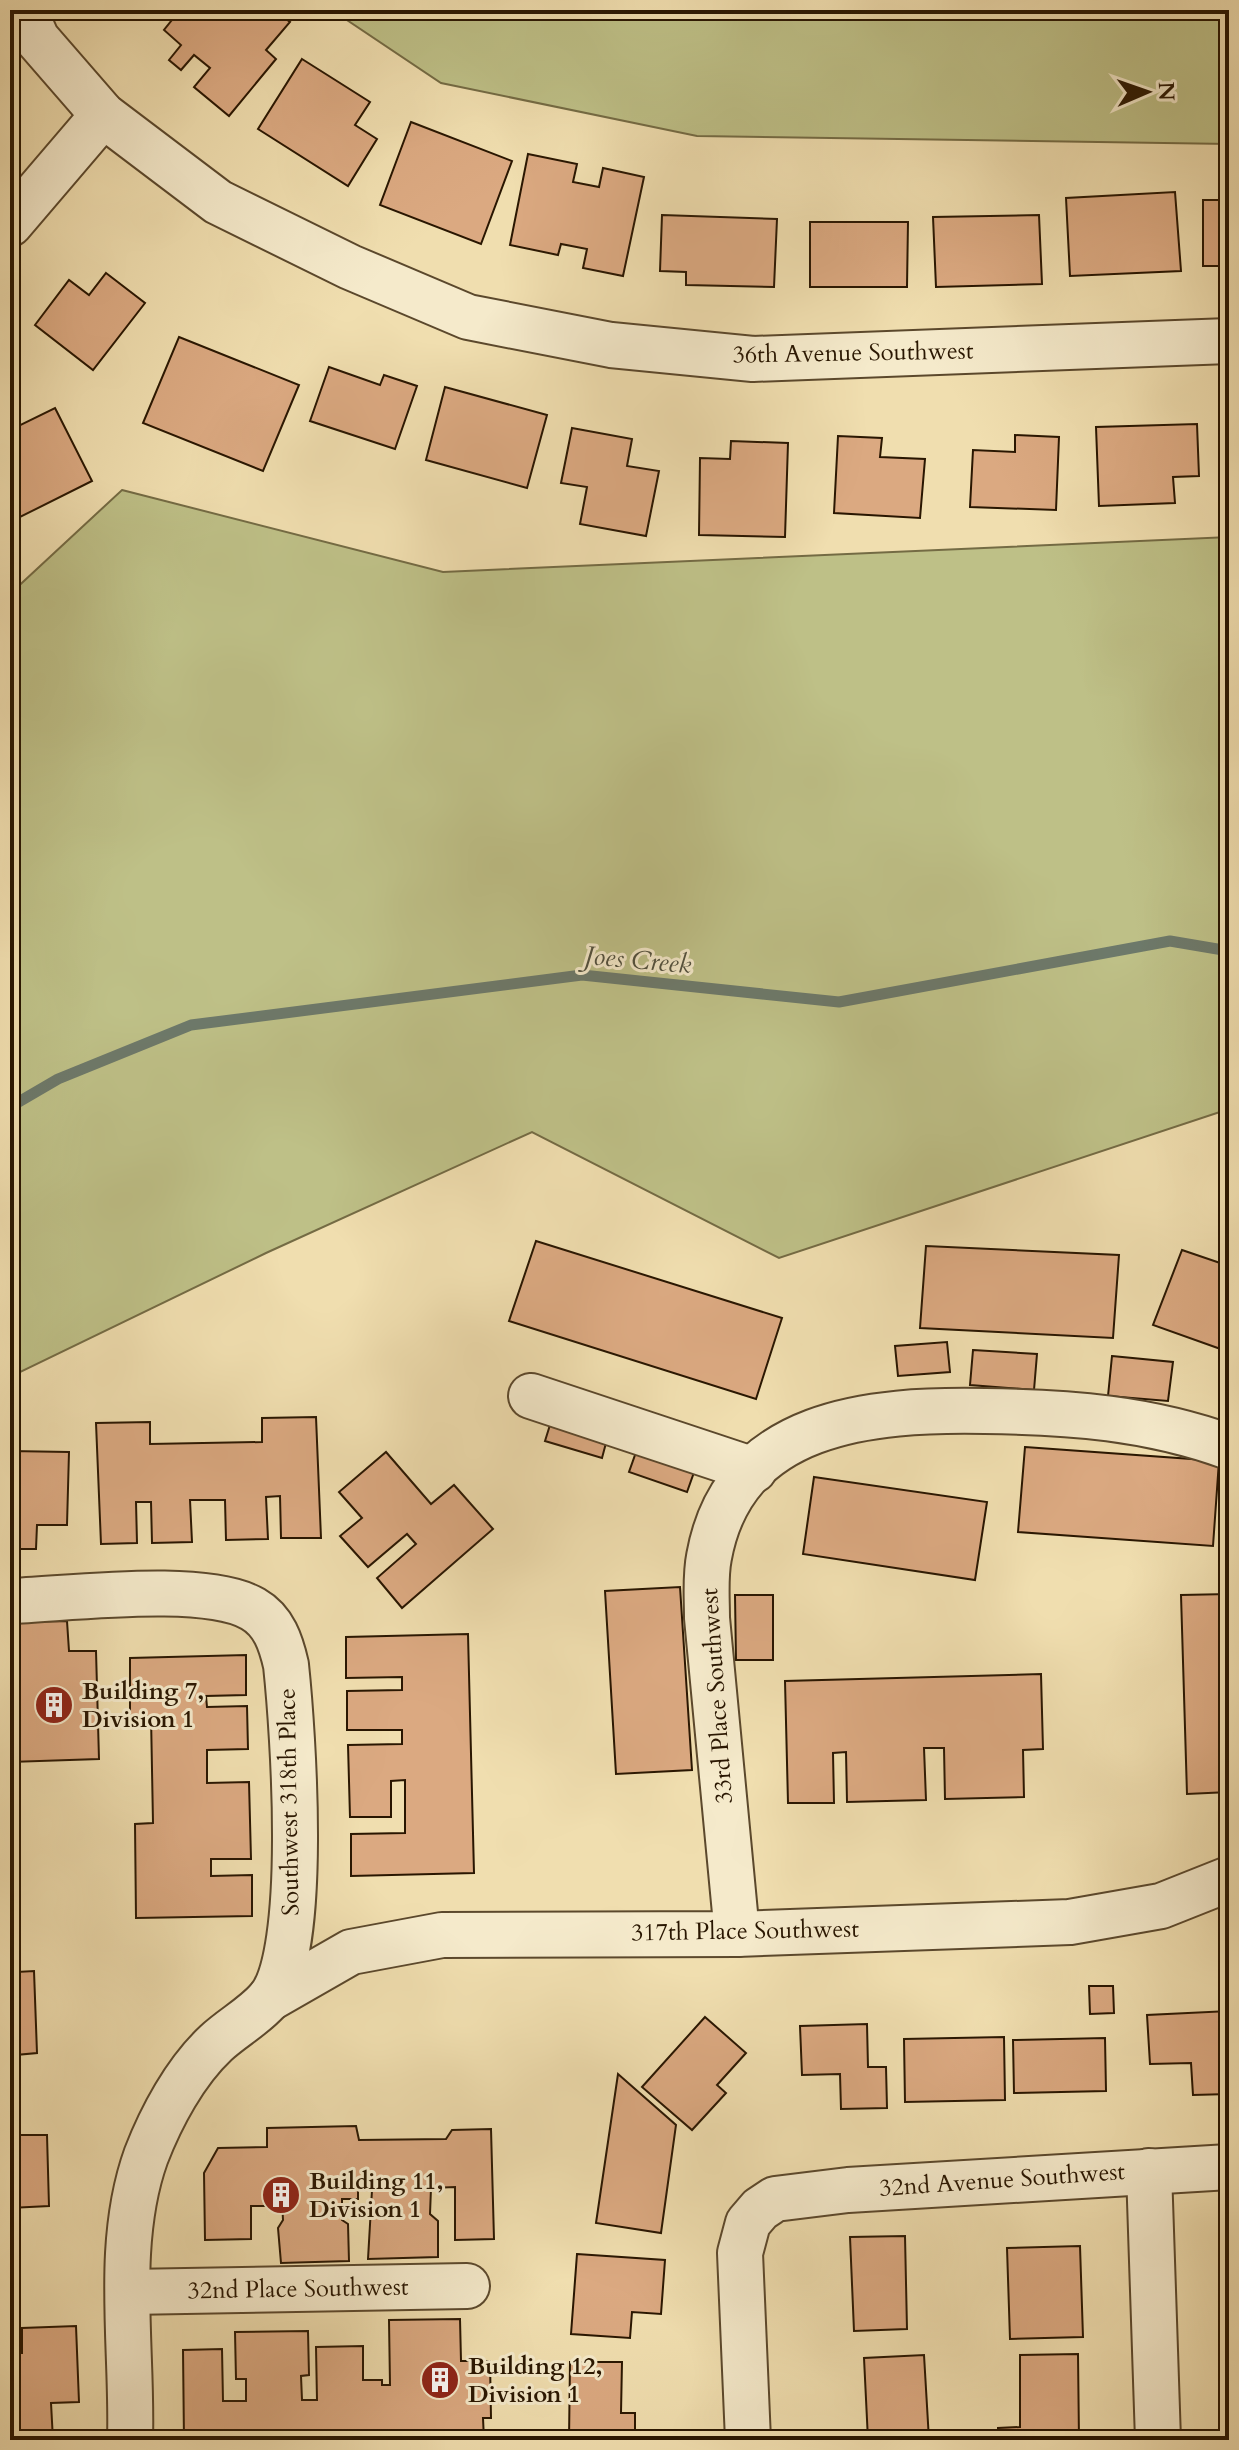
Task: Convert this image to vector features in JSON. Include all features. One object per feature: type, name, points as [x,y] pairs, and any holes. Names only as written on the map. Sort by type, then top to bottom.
[{"type":"street","name":"36th Avenue Southwest","points":[[24,10],[37,39],[103,115],[218,202],[350,267],[468,317],[582,340],[753,359],[1229,341]]},
{"type":"street","points":[[10,224],[103,115]]},
{"type":"street","points":[[531,1396],[754,1470]]},
{"type":"street","name":"33rd Place Southwest","points":[[737,1934],[707,1618],[707,1586],[709,1557],[718,1526],[754,1470],[788,1443],[826,1425],[873,1415],[925,1410],[1095,1415],[1191,1434],[1229,1447]]},
{"type":"street","name":"Southwest 318th Place","points":[[10,1601],[187,1595],[233,1602],[255,1610],[279,1638],[286,1665],[295,1868],[291,1939],[285,1969],[269,1999],[215,2044],[167,2112],[146,2157],[131,2222],[130,2440]]},
{"type":"street","name":"317th Place Southwest","points":[[269,1999],[351,1952],[412,1939],[518,1933],[737,1934],[1070,1922],[1161,1906],[1229,1879]]},
{"type":"street","name":"32nd Avenue Southwest","points":[[748,2440],[740,2253],[748,2223],[760,2209],[775,2199],[848,2190],[1229,2167]]},
{"type":"street","points":[[1149,2171],[1158,2440]]},
{"type":"street","name":"32nd Place Southwest","points":[[129,2292],[467,2286]]},
{"type":"green space","points":[[332,10],[1229,10],[1229,144],[697,136],[441,83]]},
{"type":"green space","points":[[122,490],[443,572],[1229,537],[1229,1109],[779,1258],[532,1132],[266,1253],[10,1377],[10,594]]},
{"type":"building","points":[[180,10],[274,10],[290,22],[266,50],[276,59],[229,116],[194,87],[210,68],[194,55],[181,70],[169,60],[181,45],[164,30]]},
{"type":"building","points":[[302,59],[370,102],[355,125],[377,139],[348,186],[258,129]]},
{"type":"building","points":[[411,122],[512,161],[481,244],[380,205]]},
{"type":"building","points":[[528,154],[577,164],[573,182],[599,187],[603,168],[644,177],[623,276],[583,268],[587,249],[561,244],[558,255],[510,245]]},
{"type":"building","points":[[1175,192],[1181,271],[1070,276],[1066,198]]},
{"type":"building","points":[[1203,200],[1229,200],[1229,266],[1203,266]]},
{"type":"building","points":[[662,215],[777,219],[774,287],[686,285],[686,272],[660,271]]},
{"type":"building","points":[[1039,215],[1042,284],[936,287],[933,217]]},
{"type":"building","points":[[810,222],[908,222],[907,287],[810,287]]},
{"type":"building","points":[[106,273],[145,303],[93,370],[35,325],[69,280],[89,295]]},
{"type":"building","points":[[179,337],[299,385],[263,471],[143,423]]},
{"type":"building","points":[[329,367],[380,385],[384,375],[417,386],[395,449],[310,421]]},
{"type":"building","points":[[445,387],[547,415],[527,488],[426,460]]},
{"type":"building","points":[[55,408],[92,481],[10,522],[10,430]]},
{"type":"building","points":[[1197,424],[1199,476],[1173,477],[1175,503],[1099,506],[1096,427]]},
{"type":"building","points":[[572,428],[632,439],[627,466],[659,471],[646,536],[580,524],[587,487],[561,483]]},
{"type":"building","points":[[1015,435],[1059,437],[1056,510],[970,507],[973,450],[1015,452]]},
{"type":"building","points":[[838,436],[882,438],[880,457],[925,459],[920,518],[834,513]]},
{"type":"building","points":[[731,441],[788,443],[785,537],[699,535],[700,458],[730,459]]},
{"type":"building","points":[[536,1241],[782,1318],[756,1399],[509,1321]]},
{"type":"building","points":[[926,1246],[1119,1255],[1113,1338],[920,1328]]},
{"type":"building","points":[[1182,1250],[1229,1266],[1229,1352],[1153,1325]]},
{"type":"building","points":[[947,1342],[950,1372],[898,1376],[895,1346]]},
{"type":"building","points":[[973,1350],[1037,1354],[1034,1390],[970,1385]]},
{"type":"building","points":[[1112,1356],[1173,1362],[1168,1401],[1108,1396]]},
{"type":"building","points":[[554,1412],[610,1428],[602,1458],[545,1441]]},
{"type":"building","points":[[316,1417],[321,1538],[281,1538],[280,1496],[266,1497],[268,1539],[226,1540],[225,1500],[190,1500],[192,1542],[152,1543],[151,1502],[136,1502],[137,1543],[101,1544],[96,1423],[150,1422],[150,1444],[262,1442],[262,1418]]},
{"type":"building","points":[[640,1441],[698,1461],[687,1492],[629,1472]]},
{"type":"building","points":[[1025,1447],[1219,1461],[1213,1546],[1018,1532]]},
{"type":"building","points":[[10,1451],[69,1452],[67,1525],[37,1525],[36,1549],[10,1549]]},
{"type":"building","points":[[386,1452],[431,1504],[454,1485],[493,1529],[402,1608],[377,1578],[416,1544],[407,1534],[368,1567],[340,1536],[362,1518],[339,1492]]},
{"type":"building","points":[[814,1477],[987,1502],[975,1580],[803,1554]]},
{"type":"building","points":[[680,1587],[692,1770],[616,1774],[605,1591]]},
{"type":"building","points":[[1229,1594],[1229,1792],[1187,1794],[1181,1595]]},
{"type":"building","points":[[735,1595],[773,1595],[773,1660],[736,1660]]},
{"type":"building","name":"Building 7, Division 1","points":[[67,1621],[69,1651],[96,1651],[99,1759],[10,1762],[10,1622]]},
{"type":"building","points":[[468,1634],[474,1873],[351,1876],[351,1834],[405,1833],[405,1780],[391,1781],[391,1817],[350,1817],[348,1745],[402,1744],[402,1730],[347,1730],[347,1691],[402,1690],[402,1677],[346,1678],[346,1637]]},
{"type":"building","points":[[246,1655],[246,1695],[206,1696],[207,1707],[247,1706],[248,1749],[207,1750],[207,1783],[249,1782],[251,1859],[211,1859],[211,1876],[252,1875],[252,1916],[136,1918],[135,1824],[153,1823],[151,1716],[130,1716],[130,1658]]},
{"type":"building","points":[[1041,1674],[1043,1749],[1023,1750],[1024,1797],[945,1799],[944,1748],[924,1748],[926,1800],[847,1802],[846,1752],[833,1753],[834,1803],[788,1803],[785,1681]]},
{"type":"building","points":[[10,1930],[15,1930],[17,1972],[34,1971],[37,2053],[16,2055],[17,2135],[47,2135],[49,2206],[10,2208]]},
{"type":"building","points":[[1089,1986],[1113,1986],[1114,2013],[1090,2014]]},
{"type":"building","points":[[1229,2011],[1229,2094],[1193,2095],[1191,2063],[1150,2064],[1147,2015]]},
{"type":"building","points":[[705,2017],[746,2053],[717,2085],[726,2093],[692,2130],[642,2087]]},
{"type":"building","points":[[867,2024],[868,2067],[886,2067],[887,2108],[841,2109],[840,2074],[802,2075],[800,2026]]},
{"type":"building","points":[[1004,2037],[1005,2100],[905,2102],[904,2039]]},
{"type":"building","points":[[1105,2038],[1106,2091],[1014,2093],[1013,2040]]},
{"type":"building","points":[[618,2074],[676,2125],[661,2233],[596,2223]]},
{"type":"building","name":"Building 11, Division 1","points":[[356,2126],[359,2140],[446,2139],[452,2130],[491,2129],[494,2239],[455,2240],[455,2187],[431,2188],[430,2214],[438,2221],[438,2257],[368,2259],[372,2190],[358,2190],[358,2199],[342,2199],[342,2220],[348,2224],[349,2261],[281,2263],[278,2228],[283,2220],[282,2201],[270,2201],[270,2206],[251,2206],[251,2239],[205,2240],[204,2173],[218,2148],[267,2147],[267,2128]]},
{"type":"building","points":[[905,2236],[907,2329],[854,2331],[850,2237]]},
{"type":"building","points":[[1080,2246],[1083,2337],[1010,2339],[1007,2248]]},
{"type":"building","points":[[577,2254],[665,2260],[661,2314],[632,2312],[630,2338],[571,2334]]},
{"type":"building","name":"Building 12, Division 1","points":[[460,2319],[461,2361],[490,2361],[491,2418],[483,2418],[484,2440],[184,2440],[183,2350],[222,2349],[223,2401],[246,2401],[246,2379],[236,2379],[235,2332],[308,2331],[309,2375],[301,2376],[302,2400],[317,2400],[316,2347],[363,2346],[363,2380],[382,2380],[382,2385],[390,2385],[389,2320]]},
{"type":"building","points":[[76,2326],[79,2402],[51,2403],[53,2440],[10,2440],[10,2353],[22,2353],[22,2328]]},
{"type":"building","points":[[1078,2354],[1079,2440],[998,2440],[998,2428],[1020,2427],[1020,2355]]},
{"type":"building","points":[[924,2355],[929,2440],[868,2440],[864,2358]]},
{"type":"building","points":[[570,2362],[622,2362],[621,2413],[635,2413],[635,2440],[569,2440]]},
{"type":"waterway","name":"Joes Creek","points":[[10,1107],[58,1079],[191,1025],[582,975],[839,1002],[1170,941],[1229,951]]},
{"type":"place","name":"Building 7, Division 1","points":[[54,1705]]},
{"type":"place","name":"Building 11, Division 1","points":[[281,2195]]},
{"type":"place","name":"Building 12, Division 1","points":[[440,2380]]}]
